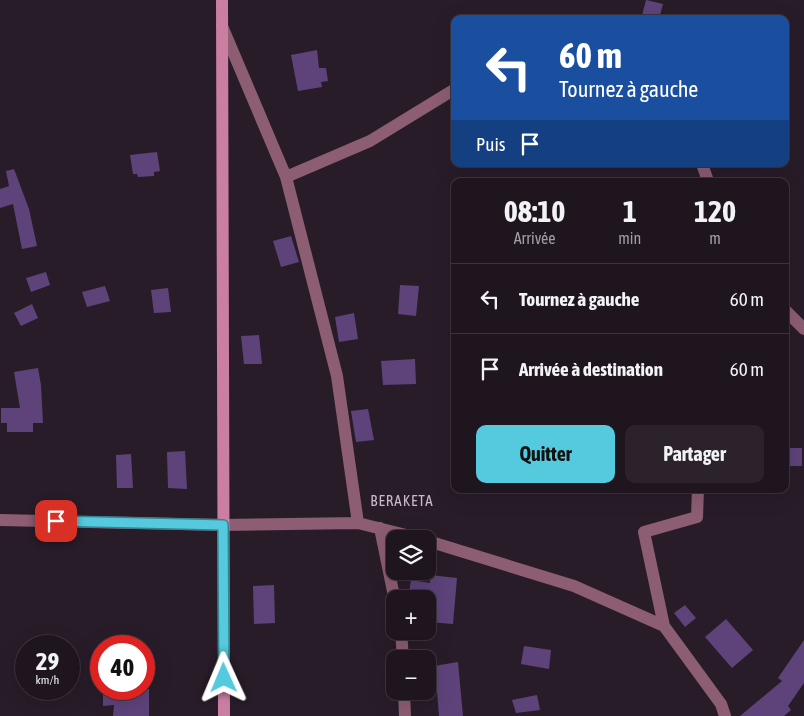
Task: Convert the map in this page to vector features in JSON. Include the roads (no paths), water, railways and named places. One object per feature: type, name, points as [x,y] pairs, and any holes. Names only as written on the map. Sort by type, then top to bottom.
[{"type":"street","points":[[222,0],[224,716]]},
{"type":"street","points":[[222,26],[286,177],[337,376],[358,523]]},
{"type":"street","points":[[286,177],[370,141],[451,91]]},
{"type":"street","points":[[789,314],[804,329]]},
{"type":"street","points":[[698,493],[697,517],[644,532],[664,626],[721,704],[725,716]]},
{"type":"street","points":[[0,520],[223,525],[358,523],[388,530]]},
{"type":"street","points":[[380,528],[393,590]]},
{"type":"street","points":[[436,543],[574,586],[664,626]]},
{"type":"street","points":[[404,700],[405,716]]},
{"type":"district","name":"BERAKETA","points":[[402,500]]}]
